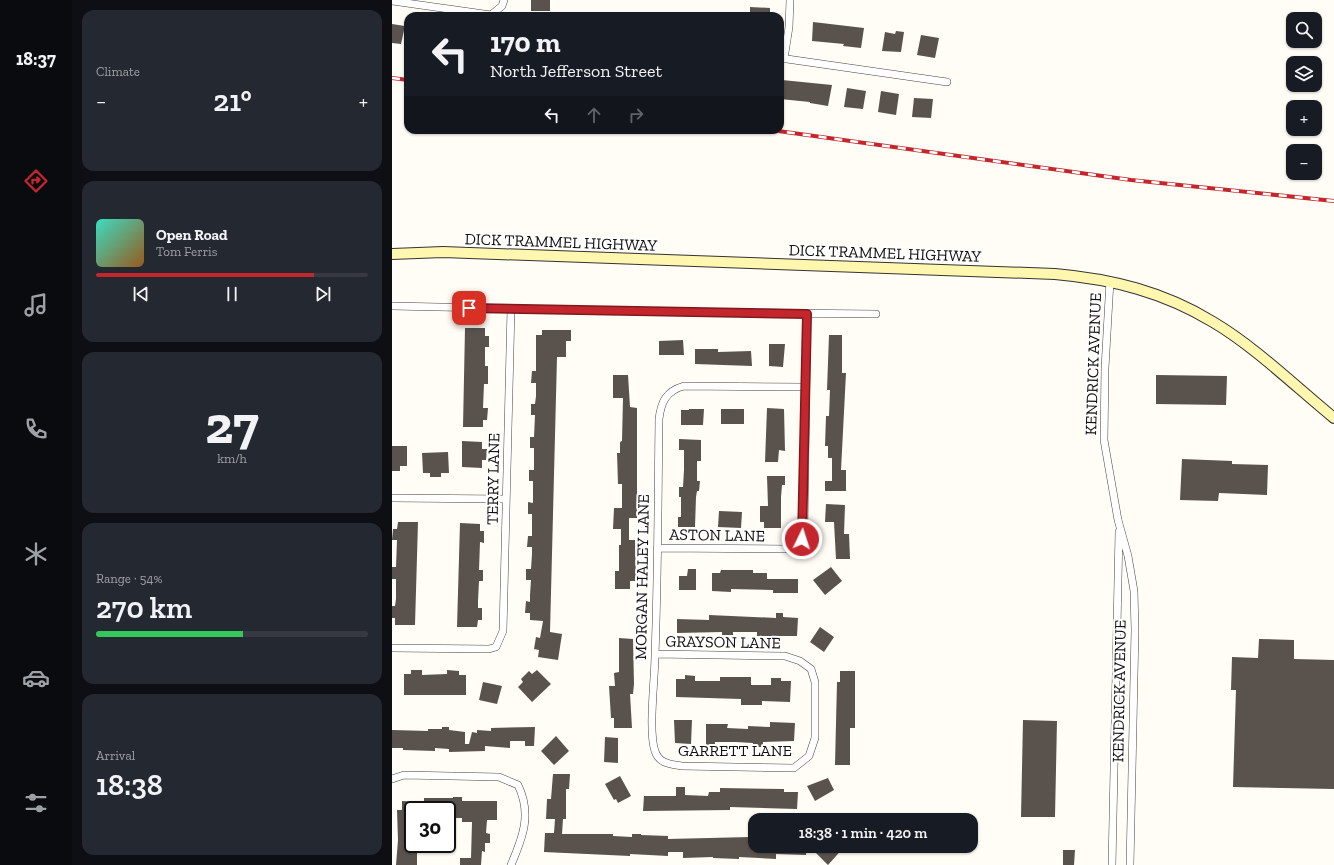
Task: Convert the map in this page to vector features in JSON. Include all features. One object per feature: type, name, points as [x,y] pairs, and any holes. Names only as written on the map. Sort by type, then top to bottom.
[{"type":"main road","name":"DICK TRAMMEL HIGHWAY","points":[[392,254],[443,252],[1047,274],[1088,277],[1152,292],[1184,306],[1214,322],[1241,341],[1334,418]]},
{"type":"street","points":[[495,12],[502,6],[504,0]]},
{"type":"street","points":[[784,50],[790,28],[790,0]]},
{"type":"street","points":[[392,1],[472,12]]},
{"type":"street","points":[[784,58],[947,82]]},
{"type":"street","name":"KENDRICK AVENUE","points":[[1110,281],[1105,368],[1104,440],[1118,520],[1128,556],[1134,591],[1135,630],[1130,865]]},
{"type":"street","points":[[392,306],[876,314]]},
{"type":"street","name":"TERRY LANE","points":[[392,648],[482,649],[496,647],[504,631],[511,309]]},
{"type":"street","points":[[805,388],[807,314]]},
{"type":"street","name":"MORGAN HALEY LANE","points":[[659,759],[655,752],[652,738],[656,654],[659,419],[661,405],[667,395],[674,389],[684,386],[805,388]]},
{"type":"street","name":"ASTON LANE","points":[[657,548],[789,549],[799,544],[804,533],[805,388]]},
{"type":"street","points":[[392,498],[506,499]]},
{"type":"street","name":"KENDRICK AVENUE","points":[[1112,865],[1119,564],[1118,520]]},
{"type":"street","name":"GRAYSON LANE","points":[[656,654],[785,656],[800,661],[811,669],[815,682],[815,738],[809,756]]},
{"type":"street","name":"GARRETT LANE","points":[[659,759],[664,763],[682,766],[794,768],[809,756]]},
{"type":"street","points":[[392,779],[404,775],[499,777],[518,785],[524,798],[525,824],[524,835],[511,865]]},
{"type":"building","points":[[531,0],[550,0],[550,11],[531,11]]},
{"type":"building","points":[[750,7],[770,8],[770,12],[750,12]]},
{"type":"building","points":[[813,22],[864,28],[861,48],[843,46],[844,44],[812,41]]},
{"type":"building","points":[[392,24],[404,26],[401,44],[392,43]]},
{"type":"building","points":[[896,31],[904,32],[901,52],[882,51],[885,32],[895,34]]},
{"type":"building","points":[[921,35],[939,38],[935,58],[917,55]]},
{"type":"building","points":[[784,80],[832,85],[828,106],[810,102],[784,99]]},
{"type":"building","points":[[847,88],[866,91],[863,109],[844,107]]},
{"type":"building","points":[[881,91],[899,94],[896,115],[878,112]]},
{"type":"building","points":[[914,98],[933,99],[931,118],[912,117]]},
{"type":"building","points":[[465,328],[485,328],[485,336],[489,336],[489,347],[485,347],[485,366],[488,366],[488,384],[484,384],[483,408],[488,408],[487,420],[483,420],[483,427],[463,427]]},
{"type":"building","points":[[542,330],[571,330],[571,341],[566,341],[566,357],[557,357],[550,632],[562,634],[558,660],[538,657],[539,650],[534,649],[536,637],[540,638],[543,621],[530,620],[530,613],[525,613],[526,601],[530,602],[531,580],[526,580],[526,569],[531,569],[532,554],[532,547],[527,547],[528,536],[532,536],[532,514],[528,514],[528,502],[533,503],[533,481],[529,481],[529,470],[534,470],[534,448],[530,448],[530,437],[534,437],[535,415],[531,415],[531,404],[535,404],[536,383],[531,383],[532,371],[536,371],[536,335],[542,335]]},
{"type":"building","points":[[829,335],[842,335],[842,373],[846,373],[841,470],[846,470],[846,491],[825,491],[825,481],[832,481],[832,458],[828,458],[828,446],[825,446],[826,416],[829,416],[830,390],[827,390]]},
{"type":"building","points":[[683,340],[684,355],[659,355],[659,341]]},
{"type":"building","points":[[769,344],[785,344],[783,367],[769,366]]},
{"type":"building","points":[[695,349],[718,349],[718,352],[751,351],[752,366],[695,364]]},
{"type":"building","points":[[613,375],[628,375],[630,407],[637,408],[637,518],[629,518],[629,540],[635,540],[636,581],[630,581],[630,589],[615,589],[615,571],[619,571],[619,545],[621,545],[621,529],[613,529],[614,508],[622,508],[622,484],[618,484],[617,453],[620,453],[620,442],[622,441],[623,398],[613,398]]},
{"type":"building","points":[[1156,375],[1227,376],[1226,405],[1156,404]]},
{"type":"building","points":[[767,408],[784,409],[785,451],[779,450],[778,462],[765,462]]},
{"type":"building","points":[[704,409],[703,425],[681,425],[681,410]]},
{"type":"building","points":[[721,409],[744,409],[744,424],[721,424]]},
{"type":"building","points":[[679,439],[701,440],[701,461],[697,461],[697,481],[700,481],[699,491],[697,491],[696,497],[695,527],[678,527],[678,517],[681,517],[681,497],[679,497],[679,487],[683,487],[684,470],[684,450],[679,450]]},
{"type":"building","points":[[462,441],[482,442],[482,449],[487,449],[486,460],[482,460],[482,468],[462,467]]},
{"type":"building","points":[[392,446],[407,446],[407,466],[400,466],[400,471],[392,471]]},
{"type":"building","points":[[448,452],[449,473],[441,473],[441,477],[430,477],[430,473],[423,473],[422,453]]},
{"type":"building","points":[[1182,459],[1232,461],[1232,464],[1268,465],[1267,495],[1219,493],[1218,501],[1180,500]]},
{"type":"building","points":[[767,476],[785,476],[785,485],[782,485],[781,497],[781,528],[764,528],[764,522],[760,522],[760,506],[768,506]]},
{"type":"building","points":[[826,504],[845,505],[844,534],[849,534],[850,559],[836,559],[834,522],[825,522]]},
{"type":"building","points":[[719,511],[742,512],[741,528],[718,527]]},
{"type":"building","points":[[398,522],[418,522],[415,625],[395,625],[395,618],[392,618],[392,606],[395,606],[396,599],[396,579],[392,579],[392,567],[396,567],[397,540],[392,540],[393,529],[397,529]]},
{"type":"building","points":[[460,523],[480,524],[480,531],[484,531],[484,543],[480,542],[479,570],[483,570],[483,581],[479,581],[478,601],[478,608],[482,608],[482,620],[478,620],[477,627],[457,627]]},
{"type":"building","points":[[831,567],[842,581],[825,595],[813,580]]},
{"type":"building","points":[[688,569],[696,569],[696,590],[679,590],[679,576],[687,576]]},
{"type":"building","points":[[721,570],[753,570],[753,573],[767,573],[767,579],[798,579],[798,593],[773,593],[773,590],[731,589],[731,592],[712,591],[712,573],[720,573]]},
{"type":"building","points":[[776,613],[783,613],[783,617],[798,618],[797,636],[757,636],[757,632],[733,632],[733,635],[722,635],[722,632],[677,633],[677,619],[709,620],[709,615],[776,618]]},
{"type":"building","points":[[820,627],[834,637],[824,652],[810,642]]},
{"type":"building","points":[[619,638],[633,639],[634,684],[633,694],[630,694],[632,728],[614,728],[614,718],[611,718],[609,686],[615,686],[614,673],[619,672]]},
{"type":"building","points":[[1259,639],[1294,640],[1294,659],[1334,660],[1334,789],[1233,787],[1236,690],[1231,690],[1232,657],[1258,658]]},
{"type":"building","points":[[411,670],[422,670],[422,675],[447,674],[447,670],[459,671],[459,675],[466,675],[466,695],[404,695],[404,674],[411,674]]},
{"type":"building","points":[[537,670],[551,684],[532,702],[518,687],[523,682],[521,679],[529,671],[532,674]]},
{"type":"building","points":[[840,671],[855,671],[855,728],[850,728],[850,765],[835,765],[837,682],[840,682]]},
{"type":"building","points":[[685,675],[695,676],[695,681],[720,681],[720,677],[751,677],[751,685],[771,685],[771,678],[781,678],[781,681],[791,681],[790,702],[762,701],[762,705],[741,705],[741,699],[676,697],[676,679],[685,679]]},
{"type":"building","points":[[483,682],[502,686],[497,704],[479,700]]},
{"type":"building","points":[[674,720],[692,720],[691,744],[675,743]]},
{"type":"building","points":[[1023,720],[1057,721],[1055,817],[1021,817]]},
{"type":"building","points":[[770,722],[795,723],[794,741],[763,742],[763,747],[753,747],[753,743],[736,742],[715,742],[715,746],[706,746],[706,724],[728,724],[727,728],[748,729],[748,726],[770,727]]},
{"type":"building","points":[[442,727],[449,727],[449,730],[465,732],[465,744],[469,744],[472,732],[477,733],[477,730],[491,731],[491,728],[535,727],[534,746],[525,746],[525,741],[510,741],[510,748],[485,746],[485,751],[449,752],[449,749],[435,748],[435,751],[403,750],[403,748],[392,748],[392,730],[428,731],[428,729],[442,729]]},
{"type":"building","points":[[556,736],[569,751],[554,765],[541,751]]},
{"type":"building","points":[[605,737],[618,738],[618,763],[604,762]]},
{"type":"building","points":[[553,774],[570,774],[569,789],[566,789],[566,819],[563,819],[562,834],[613,834],[613,836],[632,837],[632,834],[641,834],[668,836],[668,839],[748,837],[748,853],[806,853],[806,855],[776,854],[776,859],[739,857],[739,859],[713,857],[683,858],[683,852],[668,852],[668,856],[630,854],[630,856],[544,852],[545,833],[554,833],[555,819],[546,819],[547,799],[551,799]]},
{"type":"building","points":[[620,776],[631,796],[618,803],[616,799],[614,800],[605,784]]},
{"type":"building","points":[[828,778],[834,790],[815,801],[807,786]]},
{"type":"building","points":[[676,787],[685,787],[685,795],[708,796],[709,792],[720,792],[720,788],[784,789],[784,792],[798,792],[797,809],[730,807],[730,810],[643,811],[644,796],[676,796]]},
{"type":"building","points":[[462,797],[462,801],[497,801],[497,820],[487,820],[486,833],[490,834],[490,843],[485,843],[485,852],[482,851],[481,865],[460,865],[460,858],[471,858],[472,822],[462,822],[462,818],[456,818],[456,801],[424,801],[424,798]]},
{"type":"building","points":[[402,801],[404,801],[404,853],[417,853],[417,865],[396,865],[398,840],[397,810],[402,810]]},
{"type":"building","points":[[1063,850],[1075,850],[1074,865],[1063,865]]},
{"type":"building","points":[[816,853],[839,853],[828,865]]},
{"type":"railway","points":[[392,78],[404,80]]},
{"type":"railway","points":[[784,132],[1131,180],[1334,201]]},
{"type":"route","points":[[469,308],[807,314],[804,533],[802,539]]}]
